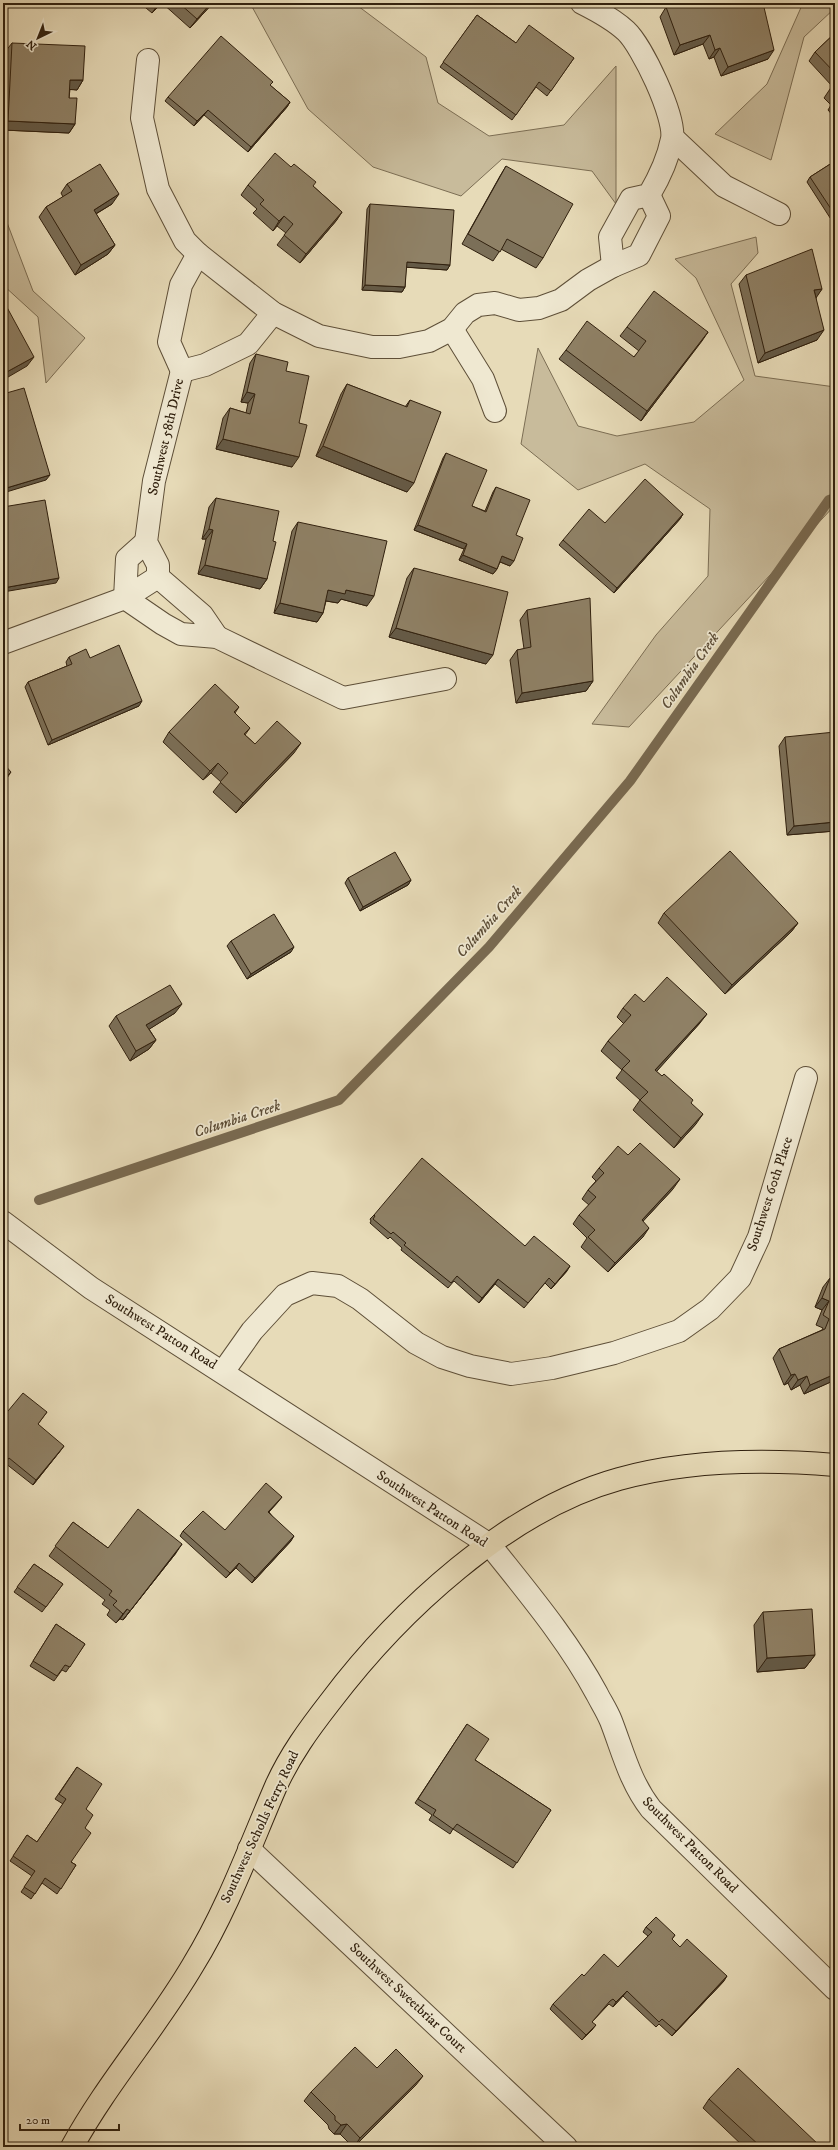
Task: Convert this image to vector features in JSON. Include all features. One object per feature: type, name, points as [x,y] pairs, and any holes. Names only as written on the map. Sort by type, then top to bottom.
[{"type":"main road","name":"Southwest Scholls Ferry Road","points":[[72,2147],[97,2106],[174,1997],[210,1938],[286,1763],[300,1742],[357,1667],[419,1603],[490,1545],[527,1520],[577,1494],[624,1478],[651,1472],[724,1464],[798,1462],[835,1465]]},
{"type":"street","points":[[582,3],[602,13],[627,32],[645,60],[660,91],[669,113],[673,138],[661,175],[650,195],[631,199],[610,237],[613,266]]},
{"type":"street","points":[[148,60],[142,118],[158,189],[185,241],[198,254],[273,313],[320,336],[372,347],[399,347],[429,341],[452,330],[465,313],[478,305],[495,303],[520,310],[539,308],[561,300],[588,280],[613,266],[639,255],[659,216],[650,195]]},
{"type":"street","points":[[673,138],[724,186],[779,214]]},
{"type":"street","points":[[182,371],[169,342],[181,286],[198,254]]},
{"type":"street","name":"Southwest 58th Drive","points":[[146,542],[154,481],[182,371],[204,365],[248,344],[273,313]]},
{"type":"street","points":[[452,330],[482,380],[496,411]]},
{"type":"street","points":[[125,598],[127,559],[146,542],[158,565],[158,577],[202,615],[216,637]]},
{"type":"street","points":[[3,643],[125,598],[158,577]]},
{"type":"street","points":[[125,598],[163,624],[181,634],[216,637],[343,698],[445,679]]},
{"type":"street","name":"Southwest 60th Place","points":[[223,1372],[252,1331],[285,1295],[312,1283],[338,1286],[360,1299],[416,1343],[442,1357],[470,1366],[511,1374],[552,1368],[614,1353],[679,1331],[710,1308],[740,1278],[759,1236],[806,1078]]},
{"type":"street","name":"Southwest Patton Road","points":[[3,1222],[90,1288],[223,1372],[490,1545],[549,1618],[593,1686],[610,1719],[629,1772],[639,1793],[656,1814],[835,1989]]},
{"type":"street","name":"Southwest Sweetbriar Court","points":[[249,1849],[566,2147]]},
{"type":"shaded area","points":[[3,3],[21,3],[10,6],[3,14]]},
{"type":"shaded area","points":[[250,3],[354,3],[426,57],[438,103],[489,136],[564,125],[616,66],[616,204],[592,171],[502,159],[461,196],[373,167],[308,109]]},
{"type":"shaded area","points":[[803,3],[835,3],[835,8],[804,37],[771,160],[715,134],[767,84]]},
{"type":"shaded area","points":[[3,212],[33,291],[85,338],[46,383],[38,317],[3,285]]},
{"type":"shaded area","points":[[756,237],[758,253],[731,284],[755,376],[835,387],[835,505],[629,727],[592,724],[656,635],[708,576],[710,509],[645,464],[578,490],[521,444],[538,348],[578,426],[617,436],[694,422],[744,380],[696,278],[675,259]]},
{"type":"building","points":[[179,3],[211,3],[197,19]]},
{"type":"building","points":[[678,3],[763,3],[774,50],[728,67],[720,48],[715,50],[710,35],[680,45],[666,7]]},
{"type":"building","points":[[477,15],[516,43],[529,25],[574,58],[551,91],[539,82],[516,115],[443,62]]},
{"type":"building","points":[[835,33],[835,73],[815,52]]},
{"type":"building","points":[[221,36],[273,82],[270,85],[290,102],[251,147],[208,110],[197,121],[168,97]]},
{"type":"building","points":[[12,43],[85,46],[83,80],[70,80],[69,98],[77,98],[75,124],[8,121]]},
{"type":"building","points":[[835,84],[835,93],[830,88]]},
{"type":"building","points":[[275,153],[291,167],[294,164],[316,182],[313,186],[342,212],[306,254],[284,235],[293,224],[284,216],[279,221],[260,204],[264,200],[248,185]]},
{"type":"building","points":[[835,161],[835,215],[810,177]]},
{"type":"building","points":[[100,164],[119,194],[94,210],[115,245],[81,265],[46,207],[72,191],[67,184]]},
{"type":"building","points":[[506,166],[573,204],[543,258],[507,239],[500,252],[468,234]]},
{"type":"building","points":[[370,204],[454,210],[450,265],[407,262],[405,287],[365,285]]},
{"type":"building","points":[[812,249],[822,289],[814,290],[824,330],[765,353],[746,275]]},
{"type":"building","points":[[654,291],[708,332],[647,411],[566,350],[587,321],[634,357],[646,341],[627,327]]},
{"type":"building","points":[[3,300],[34,357],[3,374]]},
{"type":"building","points":[[256,354],[288,362],[286,371],[309,376],[299,423],[307,425],[299,457],[223,439],[230,408],[250,414],[255,394],[247,392]]},
{"type":"building","points":[[347,384],[407,407],[410,400],[441,412],[414,483],[323,446]]},
{"type":"building","points":[[24,388],[50,475],[3,489],[3,394]]},
{"type":"building","points":[[446,453],[487,470],[472,506],[486,512],[496,487],[530,500],[516,535],[523,538],[514,561],[502,556],[497,569],[463,555],[467,544],[418,525]]},
{"type":"building","points":[[645,479],[683,514],[617,588],[563,540],[589,509],[605,523]]},
{"type":"building","points":[[216,498],[279,511],[273,541],[276,542],[267,579],[205,565],[213,530],[209,529]]},
{"type":"building","points":[[45,500],[59,578],[3,588],[3,507]]},
{"type":"building","points":[[298,522],[387,541],[374,596],[346,590],[345,594],[328,590],[323,613],[280,603]]},
{"type":"building","points":[[414,568],[508,592],[493,655],[396,628]]},
{"type":"building","points":[[590,598],[593,681],[522,693],[517,650],[531,647],[527,610]]},
{"type":"building","points":[[119,645],[142,701],[52,740],[28,682],[72,664],[69,657],[86,649],[90,658]]},
{"type":"building","points":[[215,684],[239,707],[234,712],[250,728],[244,734],[255,744],[277,721],[301,743],[243,803],[220,782],[228,773],[218,763],[210,771],[169,732]]},
{"type":"building","points":[[835,732],[835,822],[794,826],[785,737]]},
{"type":"building","points":[[3,763],[11,772],[3,780]]},
{"type":"building","points":[[730,851],[798,923],[732,985],[664,913]]},
{"type":"building","points":[[395,852],[411,880],[363,907],[348,878]]},
{"type":"building","points":[[274,914],[294,947],[251,974],[231,941]]},
{"type":"building","points":[[667,977],[707,1014],[655,1070],[662,1076],[664,1074],[693,1100],[691,1103],[703,1114],[681,1138],[640,1100],[648,1092],[622,1069],[630,1061],[608,1041],[631,1015],[623,1008],[635,994],[644,1002]]},
{"type":"building","points":[[170,985],[182,1004],[146,1025],[156,1040],[136,1051],[116,1016]]},
{"type":"building","points":[[640,1143],[680,1179],[642,1220],[649,1228],[615,1263],[588,1237],[595,1230],[579,1215],[596,1197],[588,1190],[604,1173],[599,1168],[618,1146],[628,1155]]},
{"type":"building","points":[[422,1158],[525,1246],[534,1236],[570,1266],[555,1284],[549,1278],[528,1303],[498,1279],[482,1298],[457,1276],[451,1283],[404,1245],[406,1243],[393,1232],[391,1234],[373,1219],[375,1216],[374,1215]]},
{"type":"building","points":[[830,1278],[835,1280],[835,1374],[810,1385],[807,1376],[798,1380],[795,1374],[791,1375],[779,1349],[825,1329],[829,1319],[823,1315],[829,1301],[822,1298]]},
{"type":"building","points":[[23,1393],[47,1412],[38,1424],[64,1446],[36,1480],[9,1458],[3,1465],[3,1417]]},
{"type":"building","points":[[266,1483],[282,1497],[268,1512],[294,1536],[255,1578],[239,1563],[230,1573],[183,1531],[203,1511],[225,1530]]},
{"type":"building","points":[[138,1509],[182,1544],[130,1611],[127,1609],[123,1614],[113,1605],[117,1601],[109,1595],[112,1591],[55,1546],[73,1522],[108,1548]]},
{"type":"building","points":[[34,1564],[63,1584],[46,1607],[17,1587]]},
{"type":"building","points":[[812,1609],[815,1655],[767,1658],[763,1612]]},
{"type":"building","points":[[56,1624],[85,1644],[70,1667],[65,1665],[57,1676],[33,1661]]},
{"type":"building","points":[[467,1724],[489,1739],[475,1760],[551,1810],[517,1863],[457,1824],[453,1829],[433,1815],[436,1810],[418,1799]]},
{"type":"building","points":[[77,1767],[102,1784],[86,1809],[93,1815],[85,1828],[91,1833],[71,1862],[76,1865],[61,1889],[45,1878],[35,1894],[24,1887],[35,1871],[13,1856],[27,1835],[37,1842],[66,1799],[59,1794]]},
{"type":"building","points":[[656,1917],[675,1935],[672,1939],[680,1947],[687,1939],[727,1976],[676,2031],[662,2019],[659,2022],[627,1991],[616,2002],[613,1999],[610,2001],[592,2022],[596,2025],[586,2035],[553,2004],[582,1974],[584,1976],[604,1954],[618,1967],[652,1932],[646,1927]]},
{"type":"building","points":[[355,2047],[377,2068],[396,2049],[423,2076],[360,2138],[347,2124],[341,2125],[335,2120],[335,2116],[311,2092]]},
{"type":"building","points":[[738,2068],[821,2147],[761,2147],[709,2099]]},
{"type":"waterway","name":"Columbia Creek","points":[[39,1200],[339,1100],[489,947],[630,781],[829,500],[835,498]]}]
